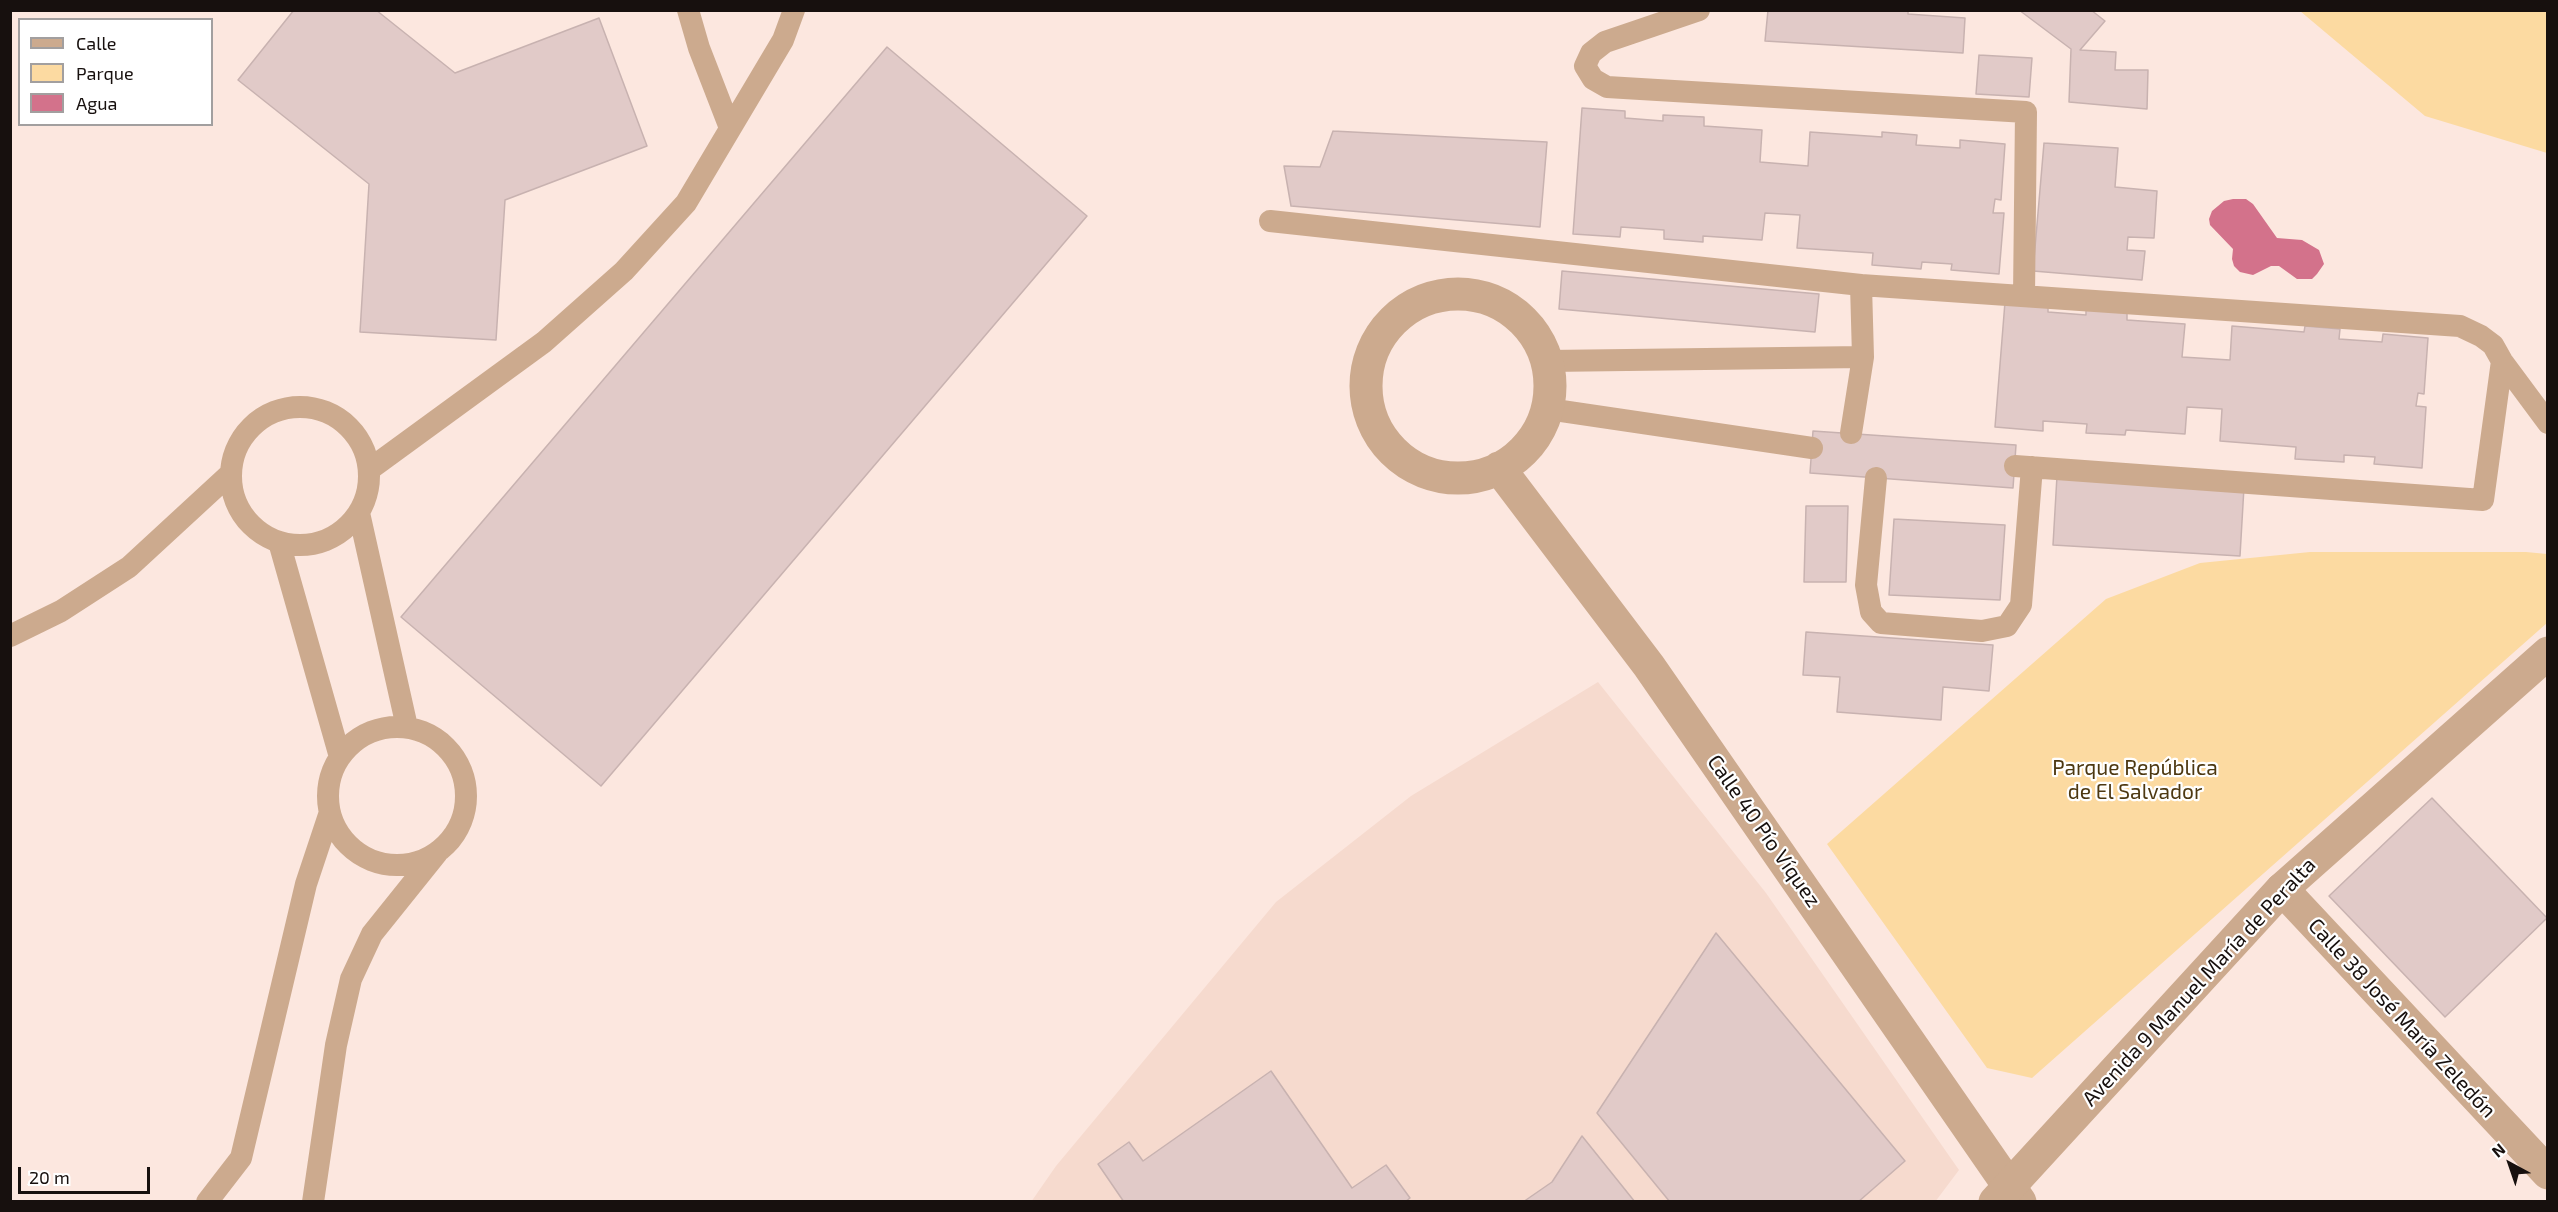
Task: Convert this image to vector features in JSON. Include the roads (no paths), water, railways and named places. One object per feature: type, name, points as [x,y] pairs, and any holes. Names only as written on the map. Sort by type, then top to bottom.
[{"type":"street","points":[[1457,293],[1487,298],[1514,311],[1534,333],[1548,361],[1551,385],[1548,409],[1537,434],[1521,454],[1499,468],[1470,477],[1440,477],[1411,466],[1388,448],[1372,422],[1365,392],[1368,363],[1380,335],[1401,312],[1427,298],[1457,293]]},
{"type":"street","name":"Calle 40 Pío Víquez","points":[[1499,468],[1649,666],[2008,1196]]},
{"type":"street","name":"Avenida 9 Manuel María de Peralta","points":[[2008,1196],[2282,889],[2547,653]]},
{"type":"street","name":"Calle 38 José María Zeledón","points":[[2282,889],[2547,1173]]},
{"type":"lane","points":[[688,10],[699,48],[730,128]]},
{"type":"lane","points":[[370,469],[544,342],[624,271],[686,203],[783,40],[794,10]]},
{"type":"lane","points":[[1699,10],[1605,42],[1591,53],[1585,66],[1593,79],[1607,87],[2026,112],[2024,296]]},
{"type":"lane","points":[[1269,221],[1861,285],[2460,326],[2481,336],[2493,345],[2547,423]]},
{"type":"lane","points":[[1851,433],[1863,357],[1861,285]]},
{"type":"lane","points":[[1548,361],[1863,357]]},
{"type":"lane","points":[[1876,478],[1866,585],[1871,612],[1881,623],[1982,631],[2007,626],[2021,605],[2024,466],[2483,500],[2502,361]]},
{"type":"lane","points":[[287,408],[311,408],[332,414],[350,428],[357,437],[370,469],[368,492],[359,513],[344,530],[324,541],[301,545],[279,542],[259,532],[243,516],[234,495],[231,473],[236,450],[248,430],[266,417],[287,408]]},
{"type":"lane","points":[[1548,409],[1812,448]]},
{"type":"lane","points":[[10,636],[61,611],[129,567],[231,473]]},
{"type":"lane","points":[[359,513],[406,727]]},
{"type":"lane","points":[[279,542],[340,757]]},
{"type":"lane","points":[[313,1202],[336,1046],[351,979],[372,933],[456,832],[465,811],[465,789],[460,767],[447,748],[429,735],[406,727],[384,728],[363,736],[340,757],[333,770],[328,792],[330,815],[339,835],[355,852],[376,862],[398,865],[420,861],[440,850]]},
{"type":"lane","points":[[216,1198],[241,1158],[306,884],[330,815]]},
{"type":"water","points":[[2246,199],[2253,204],[2277,238],[2302,240],[2319,250],[2324,264],[2317,274],[2312,279],[2297,279],[2279,266],[2271,266],[2253,275],[2240,272],[2234,266],[2233,249],[2210,225],[2209,219],[2212,211],[2224,201]]},
{"type":"park label","name":"Parque República de El Salvador","points":[[2135,780]]}]
